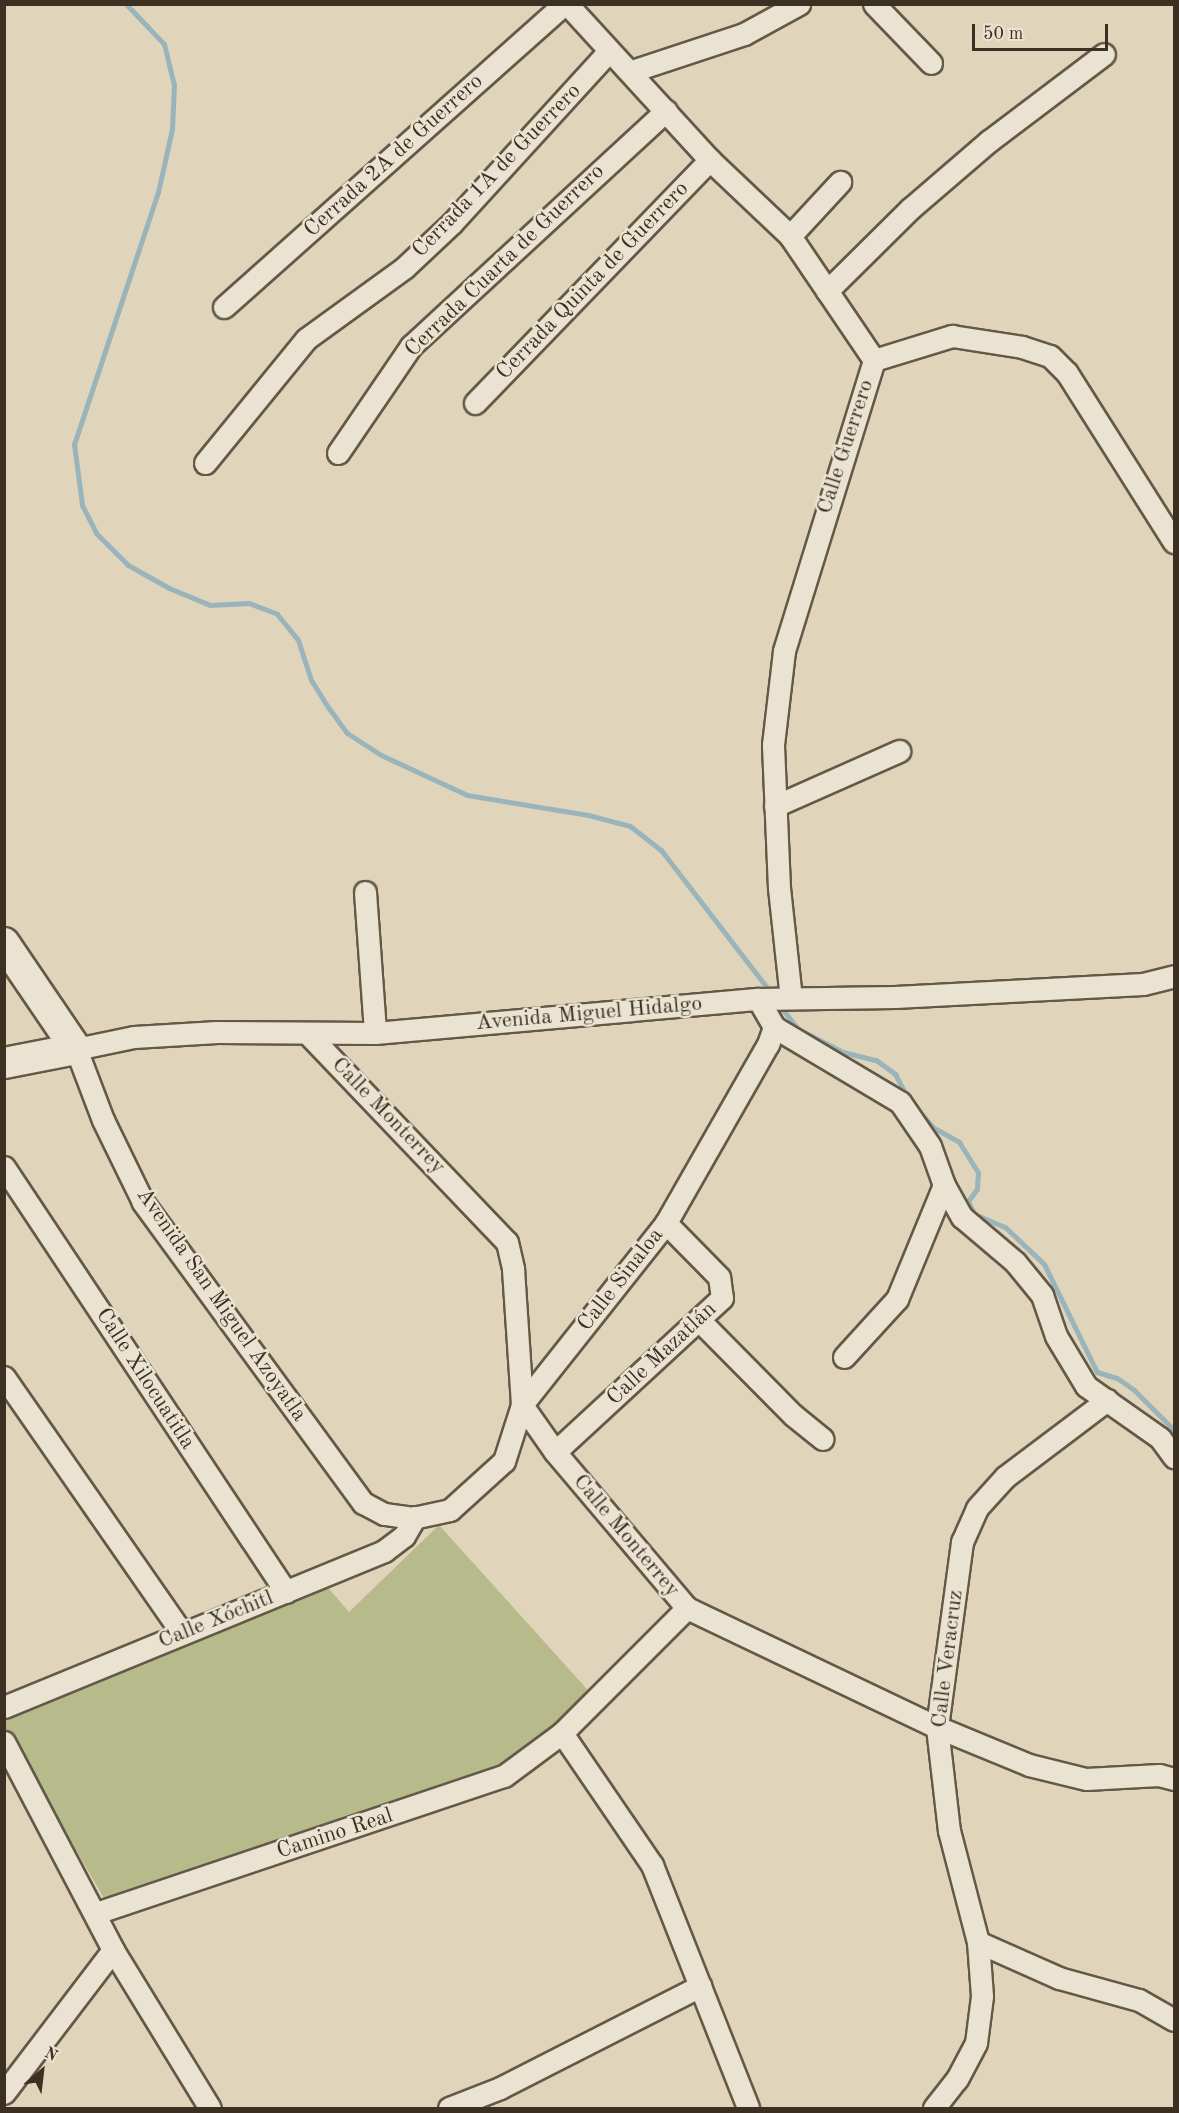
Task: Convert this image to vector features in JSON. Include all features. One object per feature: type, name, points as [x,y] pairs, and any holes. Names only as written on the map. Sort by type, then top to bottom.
[{"type":"street","name":"Calle Guerrero","points":[[565,4],[609,51],[632,71],[710,160],[790,236],[874,360],[784,651],[773,745],[783,949],[791,998]]},
{"type":"street","name":"Cerrada 2A de Guerrero","points":[[224,308],[565,4]]},
{"type":"street","points":[[632,71],[744,34],[798,4]]},
{"type":"street","points":[[874,4],[931,63]]},
{"type":"street","name":"Cerrada 1A de Guerrero","points":[[205,463],[306,339],[404,268],[452,223],[609,51]]},
{"type":"street","points":[[827,291],[911,208],[989,141],[1104,54]]},
{"type":"street","name":"Cerrada Cuarta de Guerrero","points":[[338,453],[411,346],[666,111]]},
{"type":"street","name":"Cerrada Quinta de Guerrero","points":[[476,403],[710,160]]},
{"type":"street","points":[[790,236],[840,182]]},
{"type":"street","points":[[874,360],[952,336],[1022,347],[1050,356],[1067,373],[1174,542]]},
{"type":"street","points":[[775,807],[899,751]]},
{"type":"street","points":[[365,892],[375,1033]]},
{"type":"street","points":[[4,943],[76,1048]]},
{"type":"street","name":"Avenida Miguel Hidalgo","points":[[4,1063],[146,1036],[217,1032],[375,1033],[758,999],[895,997],[1143,984],[1174,976]]},
{"type":"street","points":[[758,999],[774,1027],[900,1102],[930,1146],[944,1185],[962,1217],[1015,1262],[1042,1295],[1056,1336],[1086,1386],[1160,1438],[1174,1458]]},
{"type":"street","name":"Calle Sinaloa","points":[[414,1518],[450,1510],[504,1461],[522,1405],[666,1223],[774,1027]]},
{"type":"street","name":"Calle Monterrey","points":[[308,1034],[507,1242],[513,1269],[522,1405],[555,1452],[687,1608],[937,1727],[1029,1765],[1086,1779],[1159,1775],[1174,1779]]},
{"type":"street","name":"Avenida San Miguel Azoyatla","points":[[76,1048],[103,1120],[143,1202],[363,1503],[384,1514],[414,1518]]},
{"type":"street","name":"Calle Xilocuatitla","points":[[4,1167],[286,1592]]},
{"type":"street","points":[[844,1357],[897,1299],[944,1185]]},
{"type":"street","name":"Calle Mazatlán","points":[[555,1452],[700,1321],[722,1298],[719,1277],[666,1223]]},
{"type":"street","points":[[700,1321],[793,1415],[823,1438]]},
{"type":"street","points":[[4,1377],[181,1632]]},
{"type":"street","name":"Calle Veracruz","points":[[934,2109],[957,2079],[976,2043],[982,1996],[978,1942],[949,1831],[937,1727],[962,1542],[977,1508],[1005,1477],[1107,1400]]},
{"type":"street","name":"Calle Xóchitl","points":[[4,1707],[181,1632],[384,1551],[404,1536],[414,1518]]},
{"type":"street","name":"Camino Real","points":[[96,1913],[494,1780],[562,1733],[687,1608]]},
{"type":"street","points":[[562,1733],[651,1865],[748,2109]]},
{"type":"street","points":[[4,1742],[96,1913],[113,1950],[210,2109]]},
{"type":"street","points":[[978,1942],[1059,1978],[1139,2000],[1174,2020]]},
{"type":"street","points":[[4,2093],[113,1950]]},
{"type":"street","points":[[449,2109],[500,2088],[700,1986]]},
{"type":"green space","points":[[439,1525],[595,1698],[496,1777],[105,1900],[5,1728],[4,1711],[325,1584],[349,1612]]},
{"type":"waterway","points":[[126,4],[164,44],[174,85],[172,129],[158,192],[74,444],[82,505],[96,533],[128,565],[169,588],[210,605],[249,603],[277,614],[298,640],[311,680],[347,733],[381,755],[467,795],[588,815],[630,826],[661,850],[771,993]]},
{"type":"waterway","points":[[780,1006],[798,1029],[843,1052],[876,1060],[895,1074],[908,1098]]},
{"type":"waterway","points":[[915,1107],[934,1128],[959,1142],[978,1173],[977,1189],[968,1201],[974,1214],[1005,1227],[1044,1264],[1097,1372],[1117,1378],[1134,1390],[1174,1430]]}]
